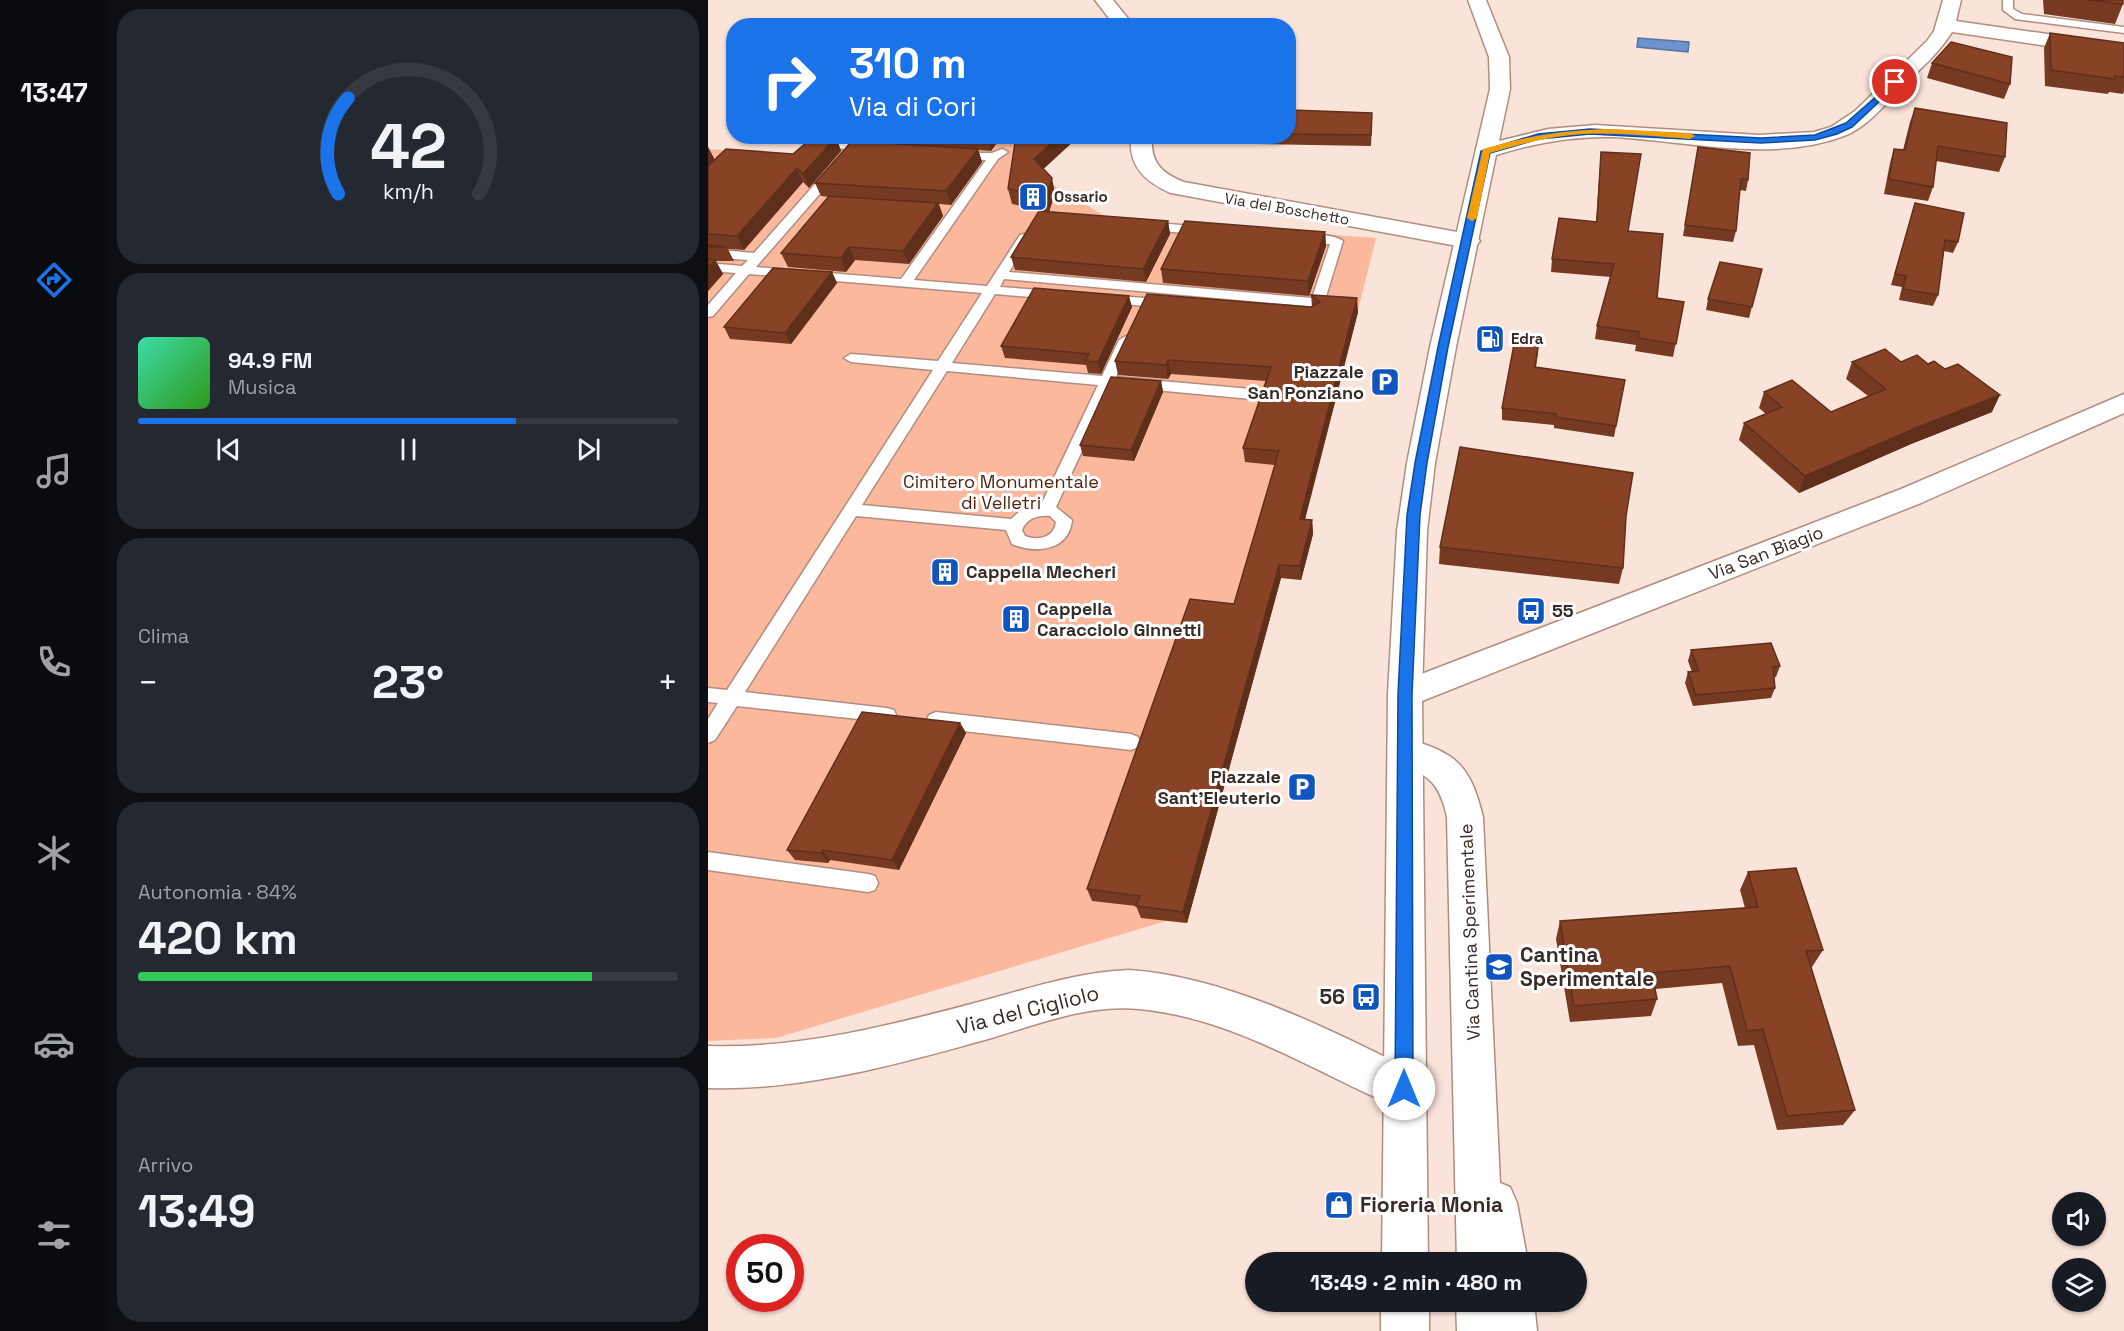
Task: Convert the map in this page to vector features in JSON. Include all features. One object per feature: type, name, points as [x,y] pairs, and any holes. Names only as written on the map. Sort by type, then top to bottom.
[{"type":"main road","points":[[1104,0],[1119,18]]},
{"type":"main road","points":[[1405,1252],[1405,694],[1411,547],[1415,499],[1443,347],[1500,89],[1501,69],[1498,57],[1477,0]]},
{"type":"main road","points":[[1486,151],[1538,136],[1580,132],[1623,132],[1773,141],[1827,134],[1844,128],[1863,114],[1931,47],[1945,25],[1952,0]]},
{"type":"main road","points":[[1945,25],[2124,51]]},
{"type":"main road","name":"Via del Boschetto","points":[[1141,144],[1140,154],[1148,171],[1162,182],[1179,188],[1468,241]]},
{"type":"main road","name":"Via San Biagio","points":[[1405,694],[1911,496],[2124,403]]},
{"type":"main road","name":"Via Cantina Sperimentale","points":[[1405,752],[1428,759],[1447,771],[1459,791],[1465,817],[1478,1143],[1480,1252]]},
{"type":"main road","name":"Via del Cigliolo","points":[[708,1067],[744,1068],[811,1060],[949,1029],[1071,995],[1101,990],[1132,989],[1179,997],[1266,1023],[1404,1089]]},
{"type":"main road","name":"Via Cantina Sperimentale","points":[[1478,1143],[1495,1208],[1503,1252]]},
{"type":"main road","points":[[1405,1312],[1406,1331]]},
{"type":"main road","points":[[1480,1312],[1481,1331]]},
{"type":"main road","points":[[1511,1312],[1514,1331]]},
{"type":"lane","points":[[2008,0],[2008,10],[2019,17],[2124,30]]},
{"type":"lane","points":[[806,155],[816,144]]},
{"type":"lane","points":[[836,144],[853,148],[888,150]]},
{"type":"lane","points":[[708,313],[812,201],[853,148]]},
{"type":"lane","points":[[905,283],[950,210],[999,154],[947,154]]},
{"type":"lane","points":[[708,735],[1032,225]]},
{"type":"lane","points":[[1126,225],[1215,232]]},
{"type":"lane","points":[[1173,246],[1182,229]]},
{"type":"lane","points":[[1000,275],[1317,303],[1337,242],[1293,238]]},
{"type":"lane","points":[[708,253],[758,257]]},
{"type":"lane","points":[[708,267],[1073,297]]},
{"type":"lane","points":[[1152,288],[1160,273]]},
{"type":"lane","points":[[1096,298],[1139,312],[1183,305],[1312,315]]},
{"type":"lane","points":[[1047,510],[1139,312]]},
{"type":"lane","points":[[851,358],[1251,394]]},
{"type":"lane","points":[[851,510],[1015,525]]},
{"type":"lane","points":[[1047,510],[1055,512],[1064,520],[1062,531],[1050,542],[1034,545],[1023,543],[1014,536],[1015,525],[1019,519],[1032,512],[1047,510]]},
{"type":"lane","points":[[708,695],[900,716]]},
{"type":"lane","points":[[923,719],[1131,742]]},
{"type":"lane","points":[[708,861],[868,883]]},
{"type":"green space","name":"Cimitero Monumentale di Velletri","points":[[809,144],[1071,144],[1037,175],[1111,220],[1376,238],[1311,497],[1302,513],[1297,532],[1313,534],[1301,580],[1280,578],[1187,923],[1166,921],[776,1038],[708,1041],[708,149],[796,156]]},
{"type":"water","points":[[1638,38],[1689,42],[1688,52],[1637,47]]},
{"type":"building","points":[[2088,0],[2123,0],[2123,4]]},
{"type":"building","points":[[2050,33],[2124,43],[2124,77],[2115,76],[2114,79],[2051,70]]},
{"type":"building","points":[[1951,42],[2012,57],[2010,84],[1932,63]]},
{"type":"building","points":[[1915,108],[2007,123],[2005,157],[1938,146],[1933,187],[1889,179],[1894,149],[1905,150]]},
{"type":"building","points":[[1296,110],[1372,113],[1371,135],[1296,134]]},
{"type":"building","points":[[805,144],[830,144],[803,174],[797,168],[737,236],[708,234],[708,166],[726,149],[793,154]]},
{"type":"building","points":[[849,144],[899,144],[978,149],[946,191],[815,183]]},
{"type":"building","points":[[1015,144],[1050,144],[1034,159],[1052,178],[1046,197],[1008,189]]},
{"type":"building","points":[[1698,147],[1750,153],[1748,180],[1741,179],[1736,231],[1685,225]]},
{"type":"building","points":[[1601,152],[1641,154],[1628,231],[1663,234],[1657,298],[1684,302],[1676,344],[1638,338],[1639,332],[1597,326],[1614,264],[1552,259],[1559,218],[1597,222]]},
{"type":"building","points":[[829,196],[938,203],[903,251],[849,247],[841,258],[781,253]]},
{"type":"building","points":[[1915,203],[1964,213],[1958,242],[1945,240],[1938,295],[1903,289],[1906,276],[1895,274]]},
{"type":"building","points":[[1039,211],[1168,221],[1143,269],[1011,257]]},
{"type":"building","points":[[1185,221],[1325,232],[1308,281],[1161,269]]},
{"type":"building","points":[[708,259],[715,260],[708,268]]},
{"type":"building","points":[[1720,262],[1762,269],[1752,307],[1708,299]]},
{"type":"building","points":[[773,268],[832,272],[785,333],[724,327]]},
{"type":"building","points":[[1034,288],[1129,296],[1098,362],[1085,361],[1089,354],[1001,346]]},
{"type":"building","points":[[1147,294],[1311,307],[1320,302],[1311,295],[1357,298],[1300,519],[1312,520],[1300,566],[1279,565],[1183,912],[1136,906],[1140,896],[1087,889],[1190,599],[1234,604],[1279,451],[1243,448],[1271,367],[1168,360],[1166,365],[1115,361]]},
{"type":"building","points":[[1515,339],[1539,341],[1535,367],[1625,380],[1616,426],[1555,417],[1556,414],[1502,408]]},
{"type":"building","points":[[1885,349],[1901,362],[1917,355],[1928,364],[1934,361],[1945,369],[1958,364],[2000,395],[1918,427],[1805,476],[1744,423],[1782,407],[1764,392],[1792,380],[1831,412],[1886,389],[1852,362]]},
{"type":"building","points":[[1111,377],[1161,381],[1131,450],[1080,445]]},
{"type":"building","points":[[1460,447],[1633,473],[1626,516],[1623,568],[1440,547]]},
{"type":"building","points":[[1771,643],[1780,666],[1773,667],[1775,688],[1696,695],[1688,672],[1699,671],[1691,650]]},
{"type":"building","points":[[862,712],[960,723],[892,860],[822,850],[821,853],[787,850]]},
{"type":"building","points":[[1796,868],[1823,950],[1806,951],[1855,1110],[1787,1116],[1763,1029],[1747,1031],[1730,966],[1652,973],[1657,999],[1574,1006],[1560,921],[1758,907],[1748,872]]},
{"type":"slow traffic","points":[[1472,218],[1486,151],[1528,139],[1573,132],[1611,131],[1690,136]]},
{"type":"place","name":"Ossario","points":[[1033,197]]},
{"type":"place","name":"Edra","points":[[1490,339]]},
{"type":"place","name":"Piazzale San Ponziano","points":[[1385,382]]},
{"type":"place","name":"Cappella Mecheri","points":[[945,572]]},
{"type":"place","name":"55","points":[[1531,611]]},
{"type":"place","name":"Cappella Caracciolo Ginnetti","points":[[1016,619]]},
{"type":"place","name":"Piazzale Sant'Eleuterio","points":[[1302,787]]},
{"type":"place","name":"Cantina Sperimentale","points":[[1499,967]]},
{"type":"place","name":"56","points":[[1366,997]]},
{"type":"place","name":"Fioreria Monia","points":[[1339,1205]]},
{"type":"route","points":[[1404,1089],[1405,694],[1411,547],[1421,463],[1443,347],[1486,151],[1538,136],[1590,131],[1761,141],[1815,137],[1849,125],[1895,82]]}]
